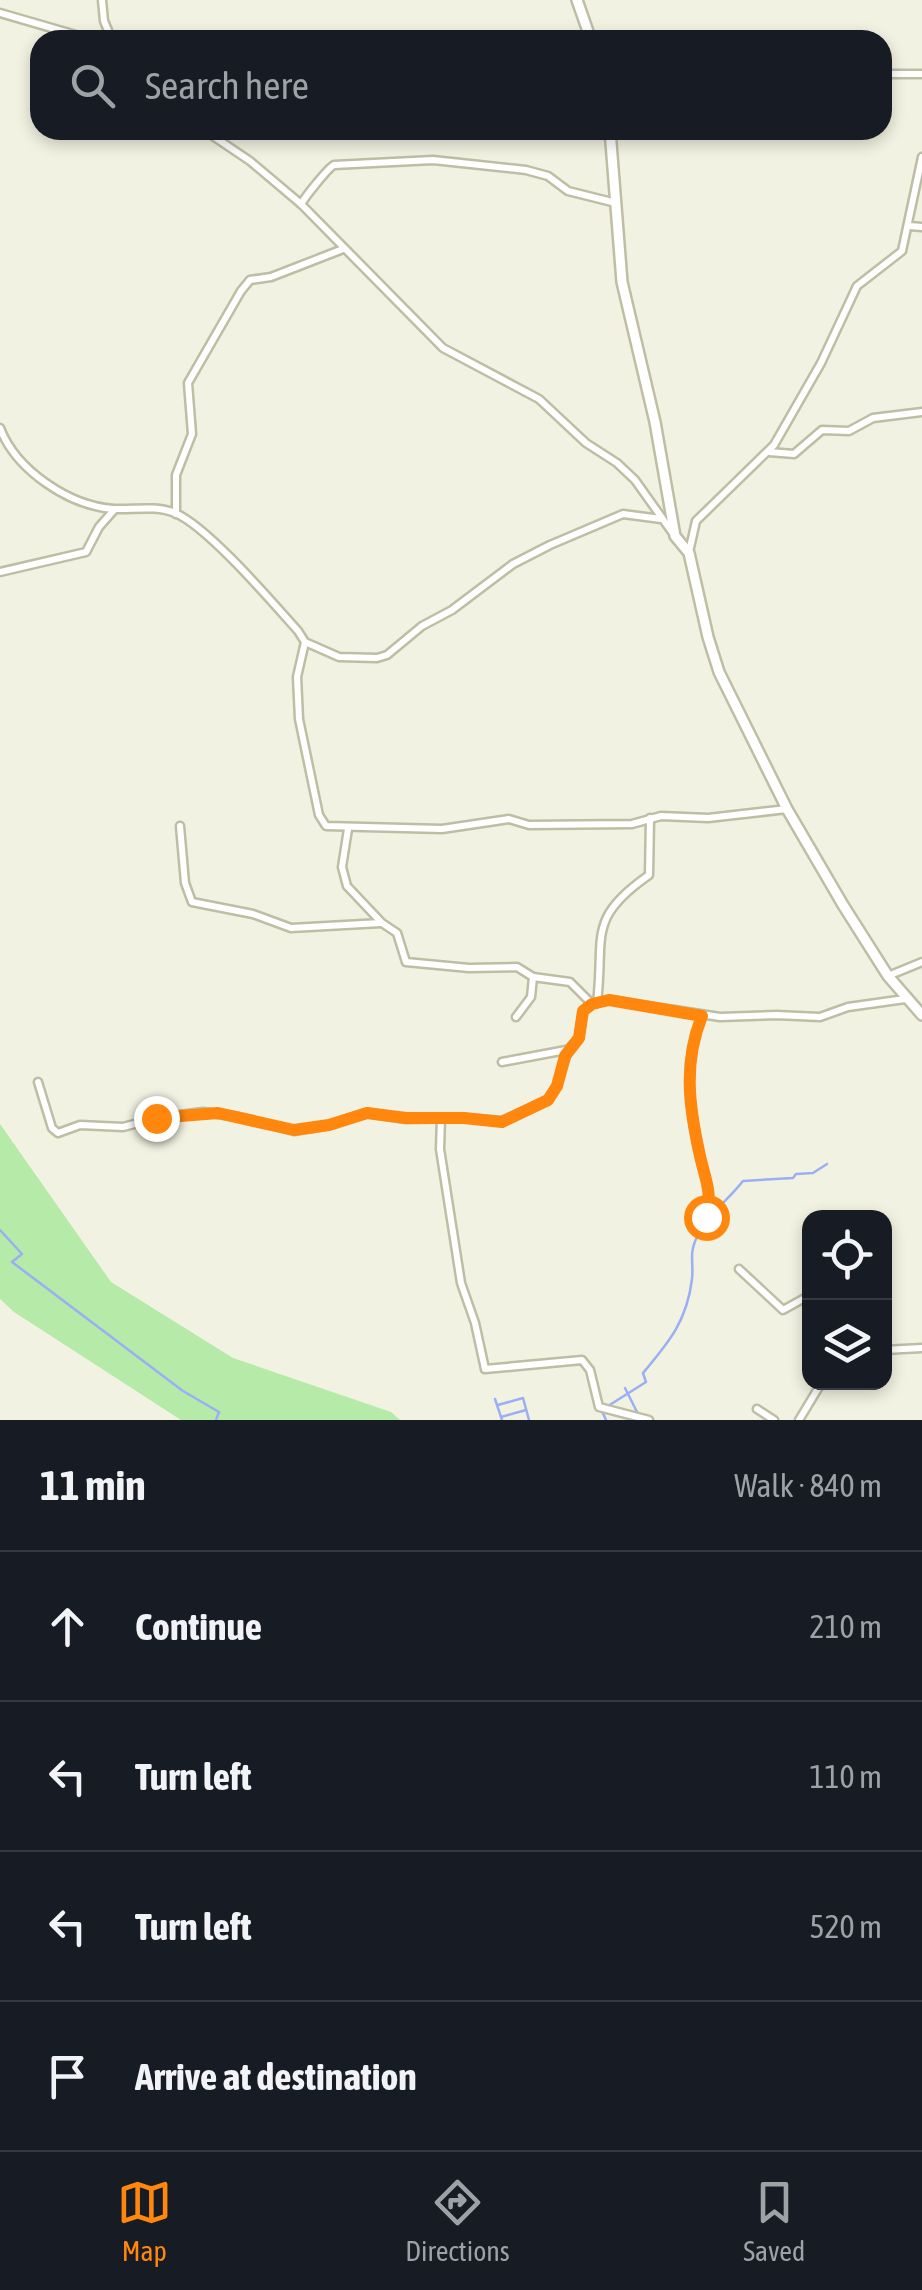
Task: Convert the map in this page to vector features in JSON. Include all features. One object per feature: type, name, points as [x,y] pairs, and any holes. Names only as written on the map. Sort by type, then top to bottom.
[{"type":"street","points":[[102,0],[108,30]]},
{"type":"street","points":[[577,0],[588,30]]},
{"type":"street","points":[[0,12],[60,30]]},
{"type":"street","points":[[892,74],[922,74]]},
{"type":"street","points":[[219,140],[301,204],[444,348],[540,399],[586,443],[616,463],[635,480],[689,553]]},
{"type":"street","points":[[611,140],[622,282],[656,422],[676,536]]},
{"type":"street","points":[[922,157],[909,226],[899,255],[857,286],[821,362],[768,452],[696,520],[689,553],[719,672],[787,809],[888,976],[922,1015]]},
{"type":"street","points":[[301,204],[334,165],[414,160],[538,172],[568,190],[618,204]]},
{"type":"street","points":[[909,226],[922,227]]},
{"type":"street","points":[[176,514],[176,476],[192,434],[188,383],[240,290],[250,280],[271,277],[343,248]]},
{"type":"street","points":[[768,452],[794,454],[822,430],[848,430],[873,418],[922,412]]},
{"type":"street","points":[[0,428],[13,455],[56,493],[115,510],[147,508],[176,514],[228,556],[305,642],[339,657],[387,655],[422,626],[452,610],[513,564],[550,545],[623,514],[662,519]]},
{"type":"street","points":[[0,572],[81,555],[115,510]]},
{"type":"street","points":[[305,642],[297,677],[298,719],[312,785],[326,826],[442,828],[509,820],[529,825],[620,824],[650,818],[708,818],[787,809]]},
{"type":"street","points":[[594,1004],[602,926],[614,903],[649,875],[650,818]]},
{"type":"street","points":[[180,826],[185,882],[192,902],[253,914],[291,928],[382,923]]},
{"type":"street","points":[[348,829],[344,879],[382,923],[397,933],[406,962],[469,968],[508,965],[533,977],[570,982],[594,1004]]},
{"type":"street","points":[[888,976],[922,962]]},
{"type":"street","points":[[516,1017],[531,997],[533,977]]},
{"type":"street","points":[[38,1082],[52,1128],[58,1133],[80,1125],[124,1127],[203,1112],[294,1130],[329,1125],[367,1113],[502,1122],[548,1100],[557,1086],[568,1050],[579,1038],[583,1011],[594,1004],[609,1000],[702,1016],[820,1017],[848,1007],[905,999]]},
{"type":"street","points":[[702,1016],[688,1071],[699,1153],[710,1190],[706,1217]]},
{"type":"street","points":[[502,1062],[568,1050]]},
{"type":"street","points":[[440,1118],[439,1140],[460,1283],[475,1323],[485,1369],[582,1360],[590,1370],[599,1406],[649,1420]]},
{"type":"street","points":[[739,1269],[784,1310],[802,1300]]},
{"type":"street","points":[[892,1350],[922,1348]]},
{"type":"street","points":[[799,1420],[816,1390]]},
{"type":"street","points":[[757,1409],[774,1420]]},
{"type":"green space","points":[[0,1124],[111,1282],[233,1358],[391,1412],[400,1420],[181,1420],[14,1312],[0,1299]]},
{"type":"waterway","points":[[608,1406],[646,1382],[643,1373],[675,1330],[690,1294],[695,1242],[713,1214],[743,1181],[793,1178],[827,1164]]},
{"type":"waterway","points":[[0,1230],[22,1254],[12,1262],[183,1391],[219,1412],[216,1420]]},
{"type":"waterway","points":[[625,1388],[638,1414]]},
{"type":"waterway","points":[[498,1405],[523,1398],[529,1420]]},
{"type":"waterway","points":[[495,1399],[502,1420]]},
{"type":"waterway","points":[[501,1417],[526,1410]]},
{"type":"waterway","points":[[602,1411],[606,1420]]},
{"type":"route","points":[[156,1118],[218,1113],[294,1130],[329,1125],[367,1113],[502,1122],[553,1094],[565,1056],[579,1038],[583,1011],[592,1004],[609,1000],[640,1007],[668,1007],[702,1016],[688,1071],[699,1153],[711,1196],[706,1217]]}]
